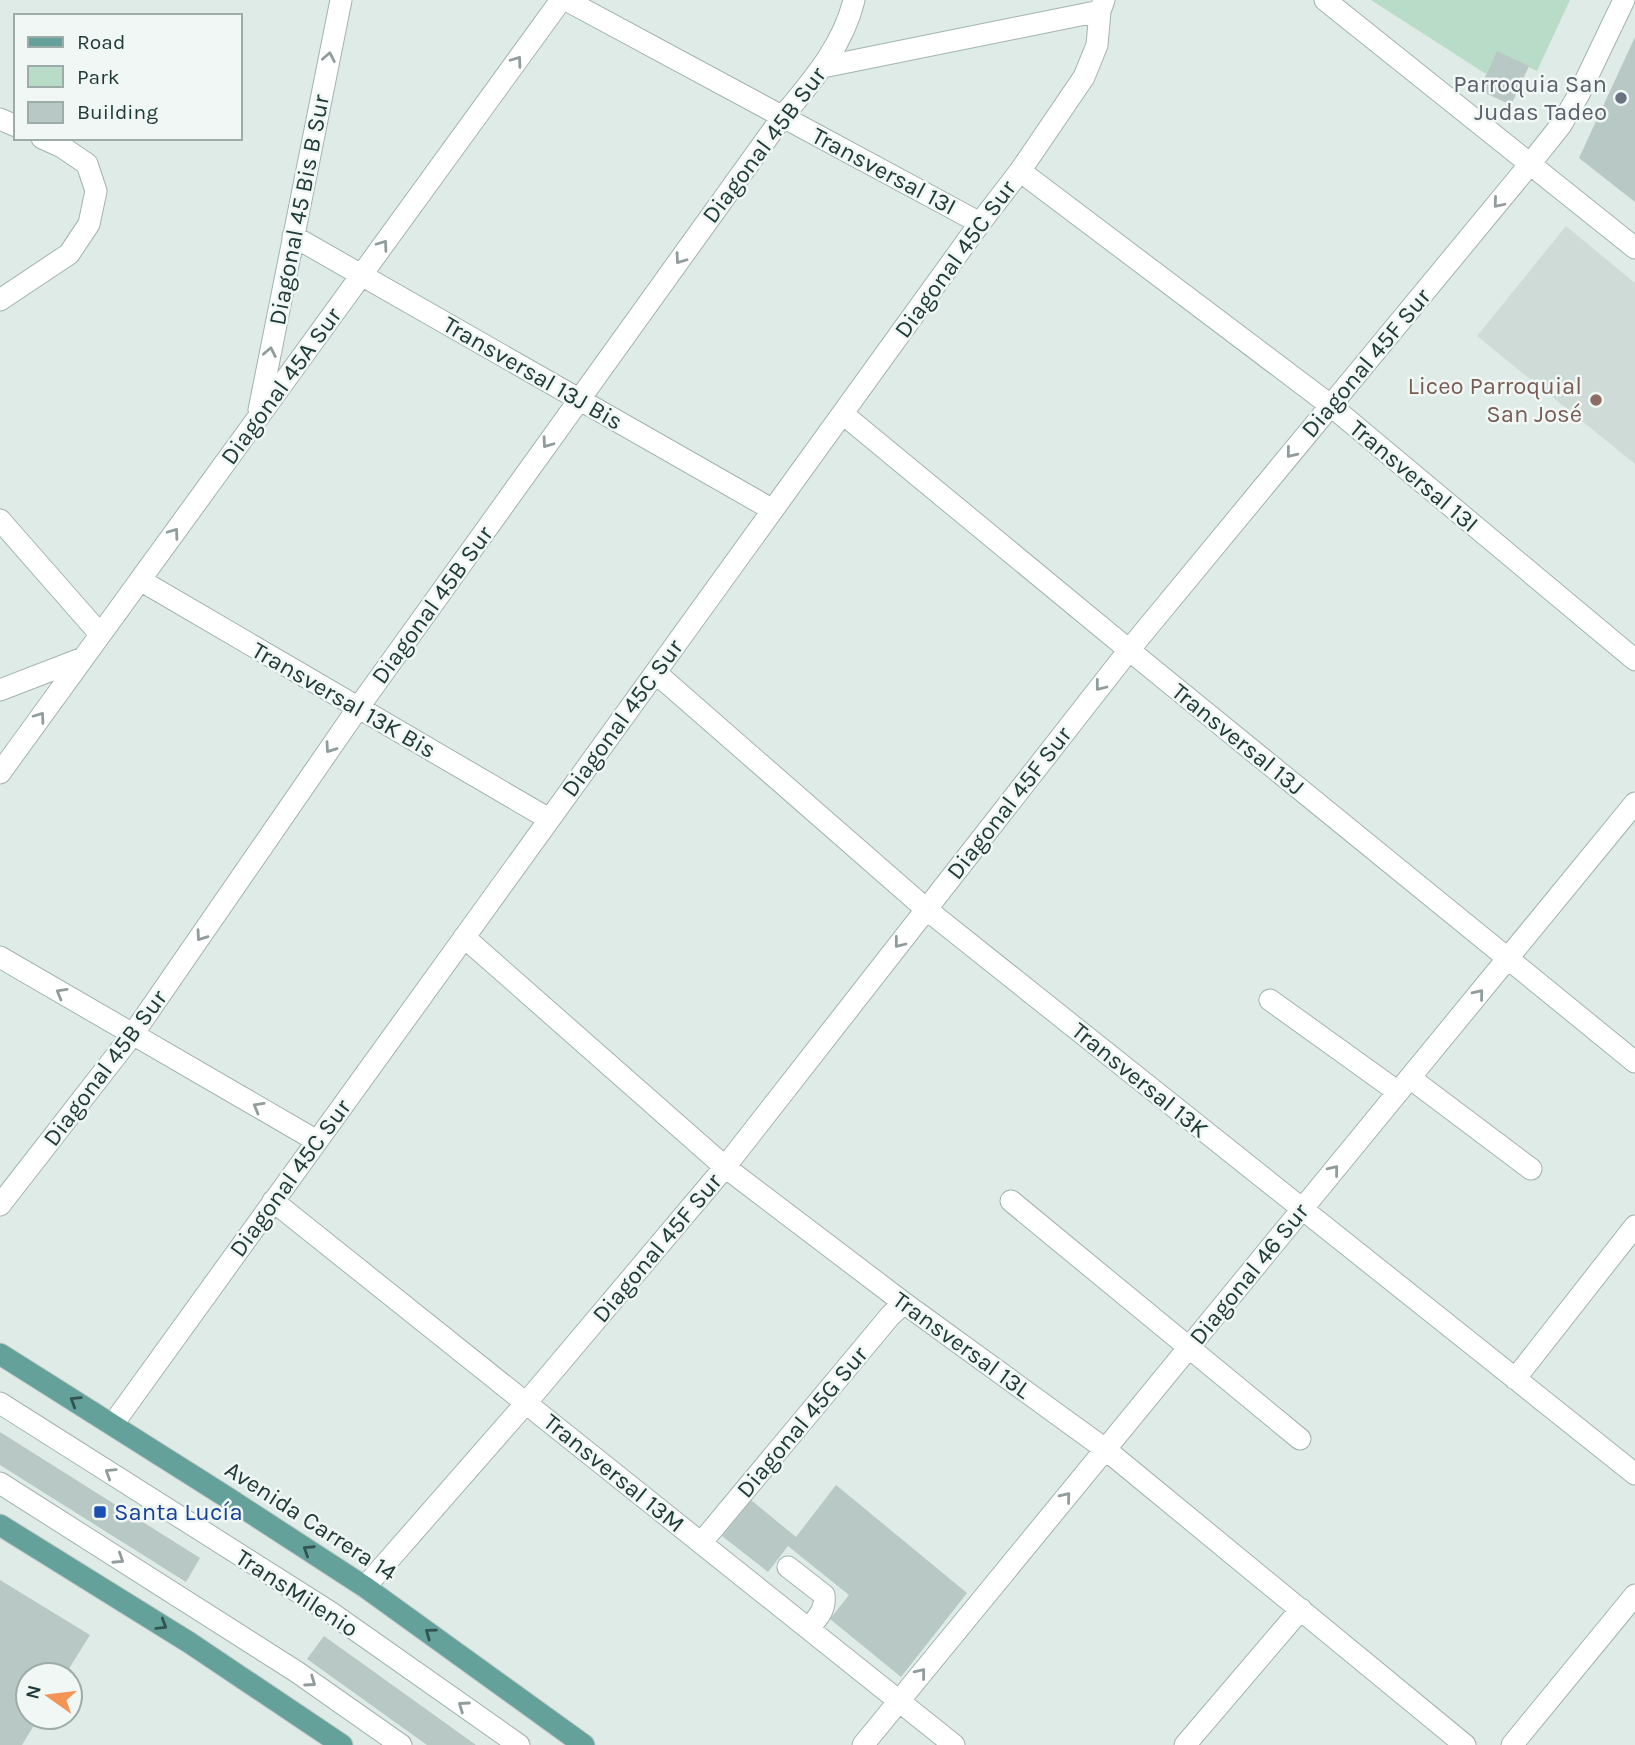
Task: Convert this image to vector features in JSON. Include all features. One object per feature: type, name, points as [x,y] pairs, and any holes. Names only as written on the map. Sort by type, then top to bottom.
[{"type":"main road","name":"Avenida Carrera 14","points":[[0,1354],[365,1587],[584,1745]]},
{"type":"main road","points":[[0,1525],[190,1643],[342,1745]]},
{"type":"street","name":"Diagonal 45 Bis B Sur","points":[[257,419],[341,0]]},
{"type":"street","name":"Transversal 13I","points":[[564,0],[980,223]]},
{"type":"street","name":"Diagonal 45A Sur","points":[[0,773],[564,0]]},
{"type":"street","name":"Diagonal 45B Sur","points":[[0,1205],[133,1034],[358,708],[783,116],[823,67],[838,42],[854,0]]},
{"type":"street","points":[[1325,0],[1635,248]]},
{"type":"street","name":"Diagonal 45F Sur","points":[[365,1587],[526,1404],[725,1167],[1129,650],[1561,125],[1579,94],[1624,0]]},
{"type":"street","points":[[823,67],[1102,5]]},
{"type":"street","name":"Diagonal 45C Sur","points":[[113,1424],[1020,171],[1084,77],[1097,45],[1102,5]]},
{"type":"street","points":[[0,300],[69,254],[89,224],[96,191],[87,164],[46,140]]},
{"type":"street","name":"Transversal 13I","points":[[1020,171],[1330,405],[1635,660]]},
{"type":"street","name":"Transversal 13J Bis","points":[[293,236],[773,510]]},
{"type":"street","name":"Transversal 13J","points":[[842,414],[1635,1062]]},
{"type":"street","points":[[0,520],[100,634]]},
{"type":"street","name":"Transversal 13K Bis","points":[[140,580],[549,819]]},
{"type":"street","points":[[0,690],[83,658]]},
{"type":"street","name":"Transversal 13K","points":[[656,673],[926,909],[1635,1475]]},
{"type":"street","name":"Diagonal 46 Sur","points":[[863,1745],[1635,803]]},
{"type":"street","name":"Transversal 13L","points":[[464,937],[725,1167],[904,1303],[1105,1450],[1465,1745]]},
{"type":"street","points":[[0,957],[317,1141]]},
{"type":"street","points":[[1270,1000],[1531,1169]]},
{"type":"street","name":"Transversal 13M","points":[[273,1201],[954,1745]]},
{"type":"street","points":[[1011,1201],[1300,1439]]},
{"type":"street","points":[[1515,1379],[1635,1226]]},
{"type":"street","name":"Diagonal 45G Sur","points":[[701,1543],[890,1316],[904,1303]]},
{"type":"street","name":"TransMilenio","points":[[0,1403],[330,1612],[519,1745]]},
{"type":"street","points":[[0,1483],[297,1672],[401,1745]]},
{"type":"street","points":[[788,1567],[824,1595],[822,1613],[809,1628]]},
{"type":"street","points":[[1512,1745],[1635,1595]]},
{"type":"street","points":[[1185,1745],[1301,1609]]},
{"type":"shaded area","name":"Liceo Parroquial San José","points":[[1566,226],[1635,283],[1635,464],[1477,336]]},
{"type":"green space","points":[[1371,0],[1570,0],[1537,71],[1497,52],[1486,74]]},
{"type":"building","name":"Parroquia San Judas Tadeo","points":[[1635,37],[1635,202],[1579,158]]},
{"type":"building","points":[[1497,51],[1529,66],[1511,105],[1479,90]]},
{"type":"building","name":"Santa Lucía","points":[[0,1432],[200,1558],[186,1582],[0,1465]]},
{"type":"building","points":[[836,1485],[967,1593],[901,1677],[830,1619],[849,1595],[788,1546],[768,1572],[722,1536],[751,1500],[796,1537]]},
{"type":"building","points":[[0,1580],[90,1635],[74,1661],[14,1661],[14,1731],[30,1731],[22,1745],[0,1745]]},
{"type":"building","points":[[324,1636],[476,1745],[427,1745],[307,1659]]},
{"type":"place","name":"Parroquia San Judas Tadeo","points":[[1621,98]]},
{"type":"place","name":"Liceo Parroquial San José","points":[[1596,400]]},
{"type":"place","name":"Santa Lucía","points":[[100,1512]]}]
